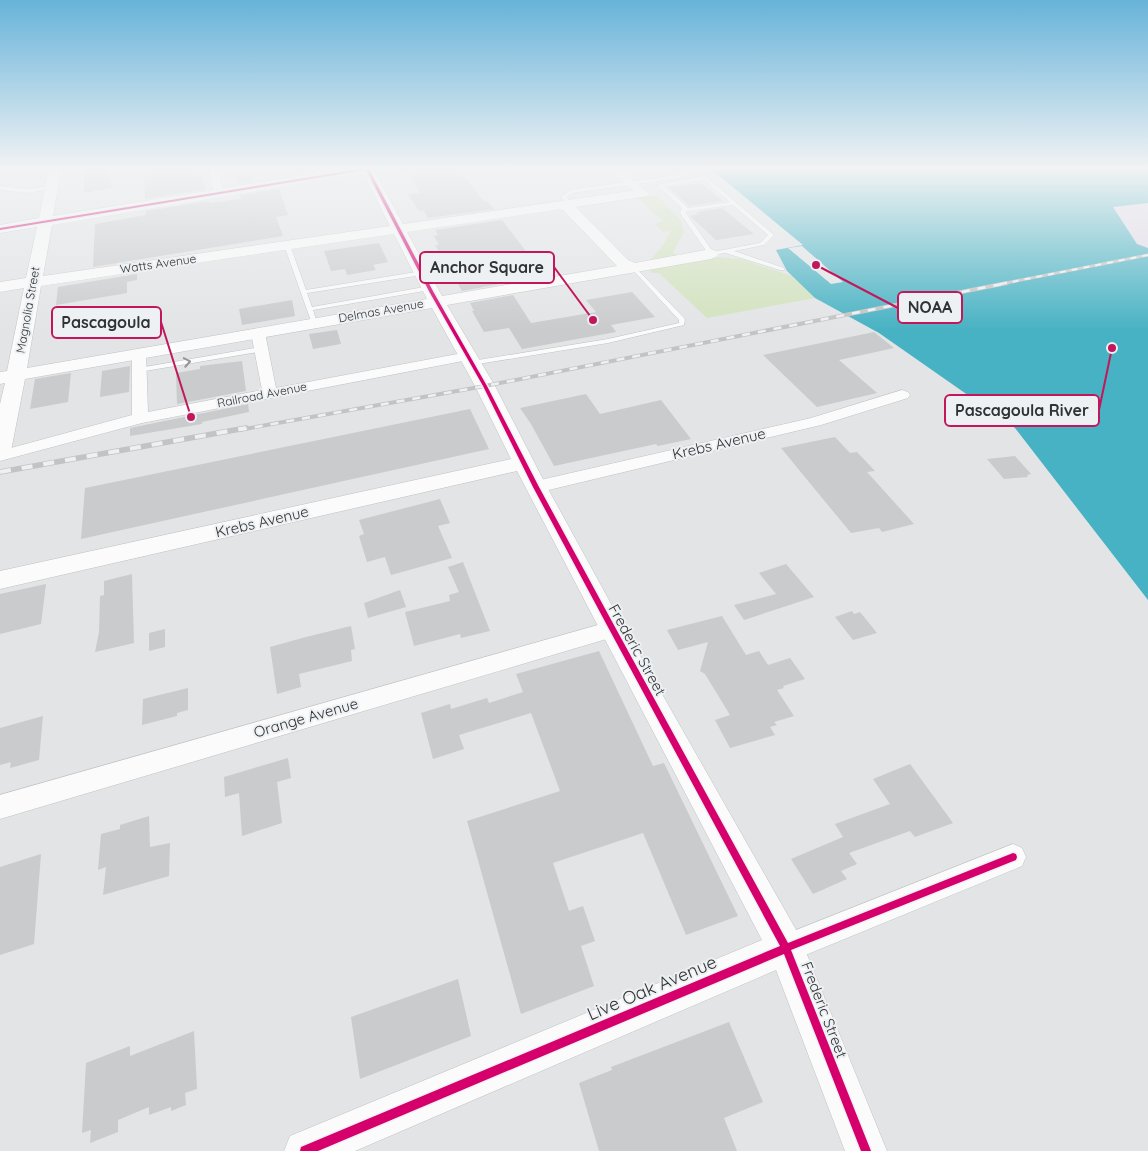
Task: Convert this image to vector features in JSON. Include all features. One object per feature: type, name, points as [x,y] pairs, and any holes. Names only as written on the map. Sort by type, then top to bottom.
[{"type":"street","points":[[0,229],[35,223]]},
{"type":"street","name":"Magnolia Street","points":[[0,451],[8,376],[33,283],[45,223]]},
{"type":"street","name":"Frederic Street","points":[[396,223],[470,359],[523,463],[612,629],[786,948],[866,1151]]},
{"type":"street","name":"Watts Avenue","points":[[0,287],[441,223]]},
{"type":"street","points":[[584,223],[623,263],[634,268]]},
{"type":"street","name":"Delmas Avenue","points":[[8,376],[139,362],[259,341],[312,316],[430,287],[634,268],[719,253]]},
{"type":"street","points":[[259,341],[270,394]]},
{"type":"street","name":"Railroad Avenue","points":[[0,456],[140,418],[470,359]]},
{"type":"street","points":[[139,362],[140,418]]},
{"type":"street","name":"Krebs Avenue","points":[[536,487],[815,422],[902,395]]},
{"type":"street","name":"Krebs Avenue","points":[[0,580],[523,463]]},
{"type":"street","name":"Orange Avenue","points":[[0,807],[612,629]]},
{"type":"street","name":"Live Oak Avenue","points":[[305,1151],[786,948],[1013,857]]},
{"type":"lane","points":[[691,223],[719,253],[782,269]]},
{"type":"lane","name":"Delmas Avenue","points":[[719,253],[762,244],[771,236],[756,223]]},
{"type":"lane","points":[[287,245],[312,316]]},
{"type":"lane","points":[[470,359],[608,341],[682,324],[683,320],[634,268]]},
{"type":"lane","points":[[304,292],[430,287]]},
{"type":"shaded area","points":[[1124,223],[1148,223],[1148,248],[1137,244]]},
{"type":"green space","points":[[681,223],[684,232],[673,252],[679,257],[650,261],[671,231],[663,232],[655,224]]},
{"type":"green space","points":[[715,257],[741,259],[792,276],[815,298],[707,318],[659,273],[651,273],[651,269]]},
{"type":"water","points":[[776,223],[1123,223],[1137,244],[1148,248],[1148,600],[1015,428],[879,333],[815,298],[787,271],[776,250],[803,245]]},
{"type":"pier","points":[[802,246],[843,282],[831,284],[788,248]]},
{"type":"building","points":[[278,223],[283,236],[93,267],[95,224]]},
{"type":"building","points":[[484,223],[504,223],[528,254],[531,254],[541,267],[501,274],[506,281],[504,281],[505,283],[462,291],[435,245],[439,245],[434,236],[438,235],[435,230]]},
{"type":"building","points":[[697,223],[740,223],[754,234],[716,240]]},
{"type":"building","points":[[379,243],[388,262],[373,265],[376,270],[347,275],[345,269],[331,271],[324,251]]},
{"type":"building","points":[[137,274],[137,280],[127,282],[127,293],[56,305],[58,287]]},
{"type":"building","points":[[632,292],[655,317],[611,325],[616,332],[522,349],[509,328],[484,332],[472,311],[474,311],[470,303],[513,295],[531,323],[596,312],[586,300]]},
{"type":"building","points":[[292,300],[295,316],[242,325],[239,309]]},
{"type":"building","points":[[337,330],[341,344],[313,349],[309,334]]},
{"type":"building","points":[[874,332],[894,348],[839,360],[877,393],[817,407],[763,355]]},
{"type":"building","points":[[242,361],[246,391],[177,404],[176,373],[200,369],[200,366]]},
{"type":"building","points":[[130,366],[129,392],[100,397],[102,371]]},
{"type":"building","points":[[71,373],[68,402],[30,409],[35,379]]},
{"type":"building","points":[[586,394],[600,414],[661,400],[691,439],[658,446],[656,444],[554,466],[520,408]]},
{"type":"building","points":[[248,404],[249,412],[202,422],[202,424],[130,436],[130,428]]},
{"type":"building","points":[[470,409],[489,449],[81,539],[85,488]]},
{"type":"building","points":[[835,437],[850,453],[857,452],[875,471],[867,472],[914,524],[882,532],[879,528],[851,533],[781,448]]},
{"type":"building","points":[[1015,456],[1031,474],[1027,475],[1028,477],[1004,479],[987,459]]},
{"type":"building","points":[[440,499],[450,523],[438,526],[452,558],[391,575],[385,557],[367,562],[359,536],[364,534],[359,520]]},
{"type":"building","points":[[463,562],[490,631],[461,638],[460,634],[414,646],[405,612],[450,601],[449,595],[459,592],[448,567]]},
{"type":"building","points":[[786,564],[814,597],[744,620],[734,605],[776,594],[759,573]]},
{"type":"building","points":[[132,574],[134,643],[95,652],[99,632],[100,596],[104,595],[104,581]]},
{"type":"building","points":[[46,584],[41,624],[0,634],[0,594]]},
{"type":"building","points":[[400,590],[406,607],[368,618],[364,603]]},
{"type":"building","points":[[852,611],[854,614],[860,612],[877,633],[853,640],[835,617]]},
{"type":"building","points":[[722,616],[746,655],[759,651],[768,665],[790,658],[805,679],[783,686],[784,688],[777,690],[794,716],[774,722],[777,725],[770,727],[775,735],[730,748],[715,720],[730,715],[705,674],[700,671],[708,642],[678,650],[667,630]]},
{"type":"building","points":[[351,626],[355,649],[351,650],[352,661],[299,674],[301,687],[277,694],[270,647]]},
{"type":"building","points":[[165,629],[165,647],[149,651],[149,633]]},
{"type":"building","points":[[599,651],[653,766],[664,763],[738,916],[686,935],[643,833],[553,863],[569,911],[583,906],[595,941],[581,946],[594,986],[521,1014],[467,821],[560,791],[531,713],[459,735],[464,749],[433,759],[421,713],[450,704],[451,709],[487,698],[489,703],[523,692],[516,674]]},
{"type":"building","points":[[188,688],[188,710],[177,713],[177,716],[142,725],[143,699]]},
{"type":"building","points":[[43,716],[39,760],[10,768],[11,762],[0,765],[0,728]]},
{"type":"building","points":[[288,758],[291,778],[277,782],[282,823],[242,836],[239,793],[225,797],[224,777]]},
{"type":"building","points":[[910,764],[953,823],[915,837],[910,831],[849,853],[857,864],[841,871],[847,879],[813,894],[791,859],[843,837],[835,824],[890,804],[873,779]]},
{"type":"building","points":[[149,816],[150,847],[170,843],[169,876],[103,895],[106,867],[98,870],[101,834],[120,829],[120,825]]},
{"type":"building","points":[[41,854],[34,944],[0,955],[0,867]]},
{"type":"building","points":[[458,979],[471,1036],[360,1079],[351,1017]]},
{"type":"building","points":[[729,1022],[763,1102],[724,1118],[737,1151],[599,1151],[579,1083],[612,1070],[611,1067]]},
{"type":"building","points":[[194,1031],[197,1089],[185,1093],[186,1105],[171,1111],[171,1107],[149,1115],[149,1107],[118,1120],[118,1132],[90,1143],[91,1130],[82,1133],[86,1063],[130,1046],[130,1056]]},
{"type":"railway","points":[[1001,284],[1148,255]]},
{"type":"railway","points":[[239,430],[485,386],[1007,283]]},
{"type":"railway","points":[[0,472],[246,428]]},
{"type":"cycle path","points":[[0,229],[38,223]]},
{"type":"cycle path","points":[[395,223],[432,293],[485,386],[536,487],[612,629],[786,948],[866,1151]]},
{"type":"cycle path","points":[[305,1151],[786,948],[1013,857]]},
{"type":"place","name":"NOAA","points":[[816,265]]},
{"type":"place","name":"Anchor Square","points":[[593,320]]},
{"type":"place","name":"Pascagoula River","points":[[1112,348]]},
{"type":"place","name":"Pascagoula","points":[[191,417]]}]
